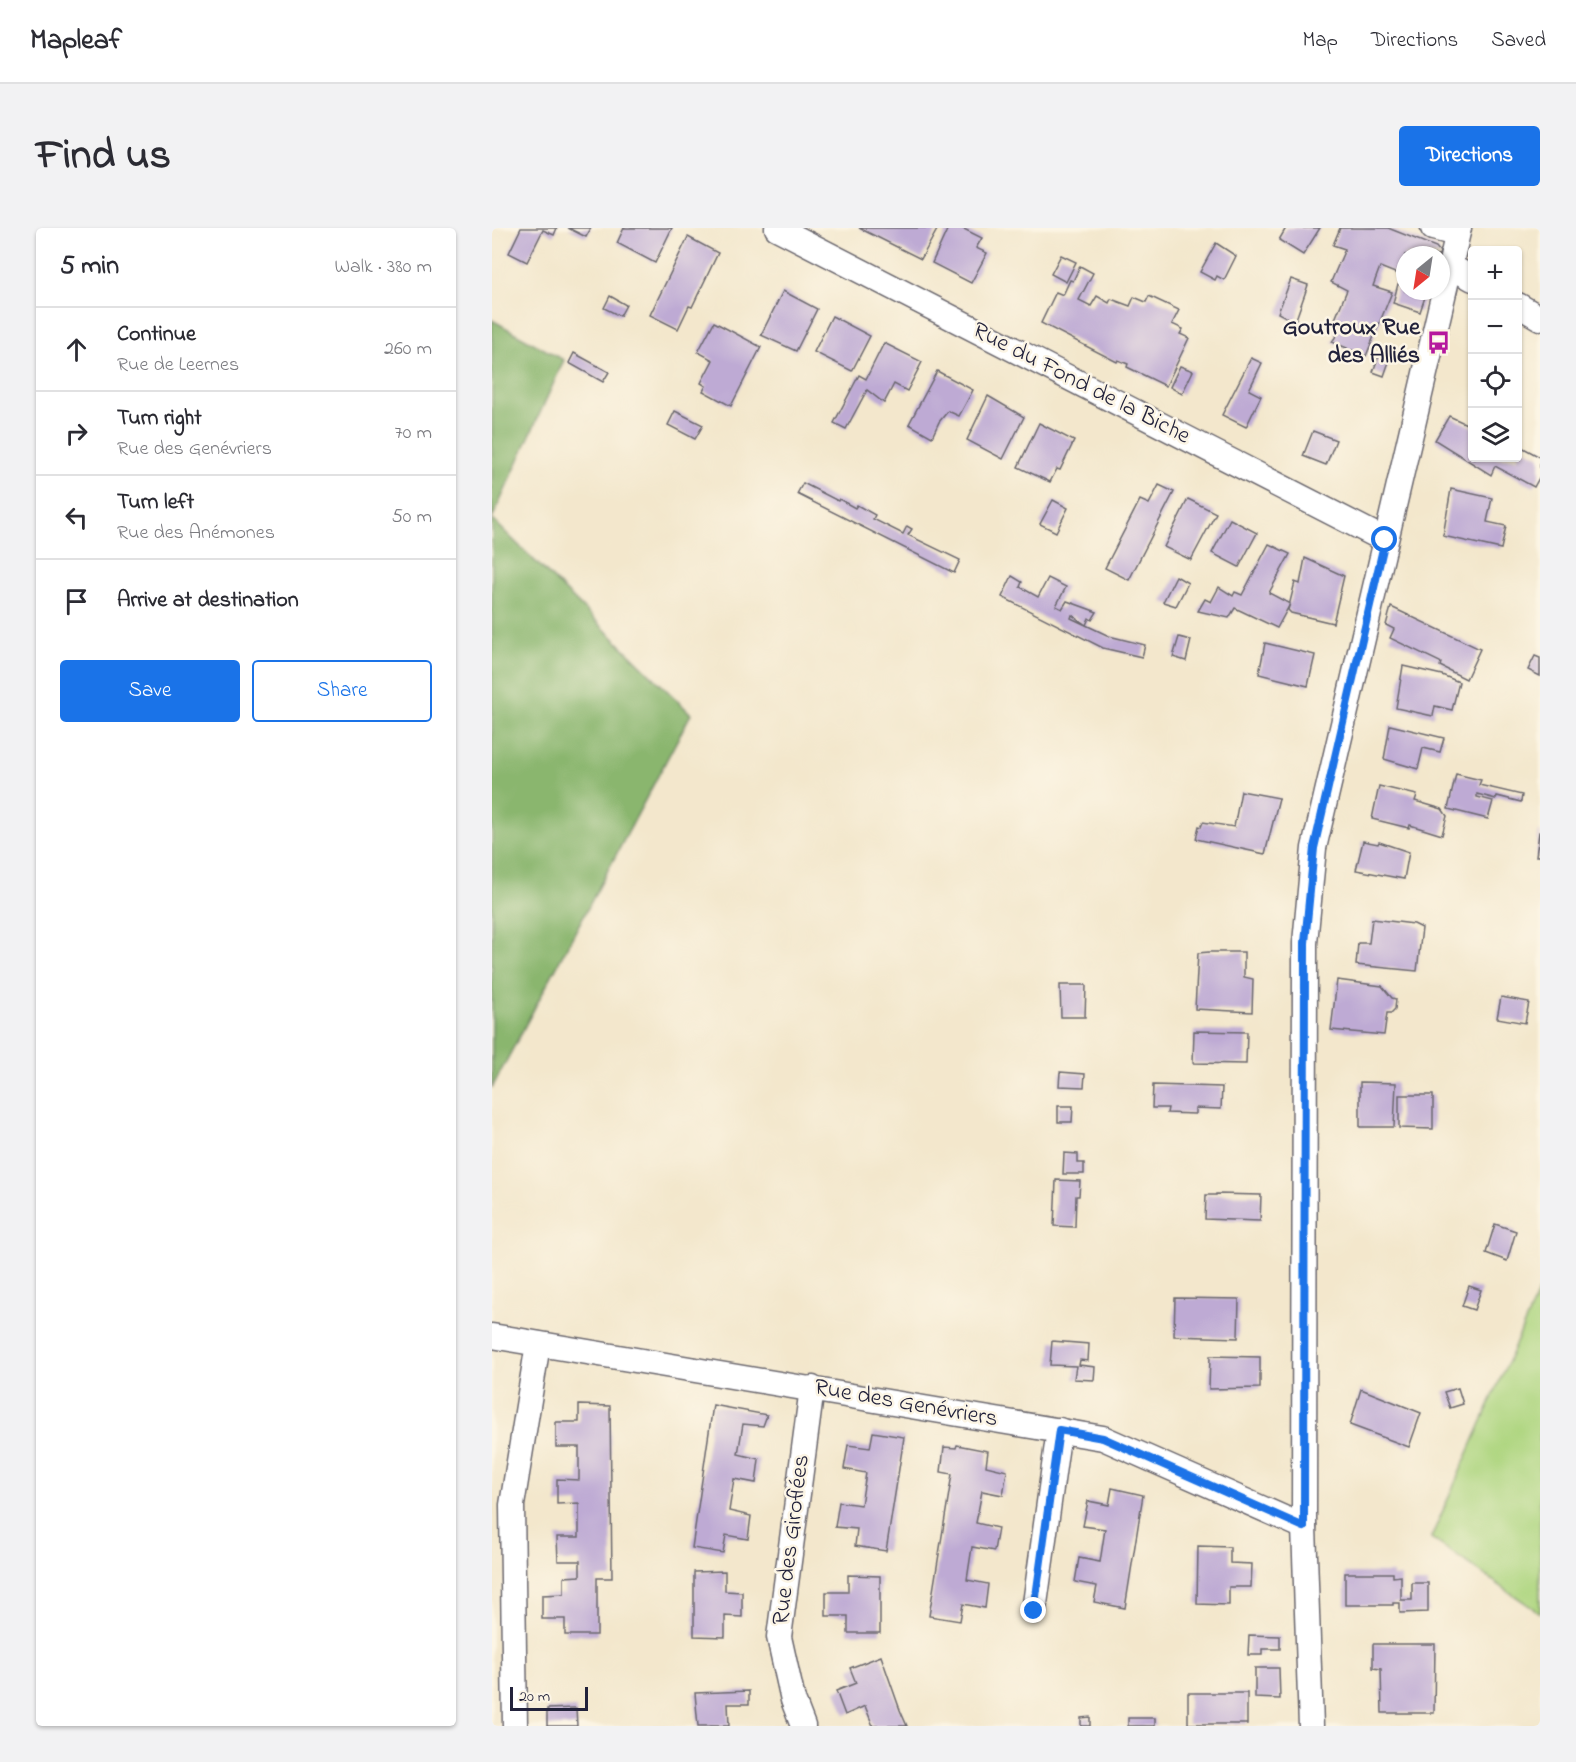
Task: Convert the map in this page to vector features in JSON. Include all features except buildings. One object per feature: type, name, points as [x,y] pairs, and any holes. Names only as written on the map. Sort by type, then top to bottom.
[{"type":"street","name":"Rue du Fond de la Biche","points":[[777,228],[1385,540]]},
{"type":"street","points":[[1433,228],[1458,231],[1450,266],[1468,276]]},
{"type":"street","points":[[1311,1726],[1304,1527],[1305,943],[1314,848],[1442,300]]},
{"type":"street","points":[[1522,307],[1540,318]]},
{"type":"street","name":"Rue des Genévriers","points":[[492,1336],[1103,1438],[1304,1527]]},
{"type":"street","points":[[515,1726],[512,1505],[538,1344]]},
{"type":"street","name":"Rue des Giroflées","points":[[803,1726],[793,1700],[779,1636],[812,1388]]},
{"type":"street","points":[[1034,1611],[1059,1430]]},
{"type":"green space","points":[[492,320],[564,360],[492,519]]},
{"type":"green space","points":[[492,519],[691,714],[492,1088]]},
{"type":"green space","points":[[1540,1288],[1540,1613],[1431,1538]]},
{"type":"place","name":"Goutroux Rue des Alliés","points":[[1438,342]]},
{"type":"route","points":[[1034,1611],[1059,1430],[1103,1438],[1304,1527],[1305,943],[1314,848],[1385,540]]}]
